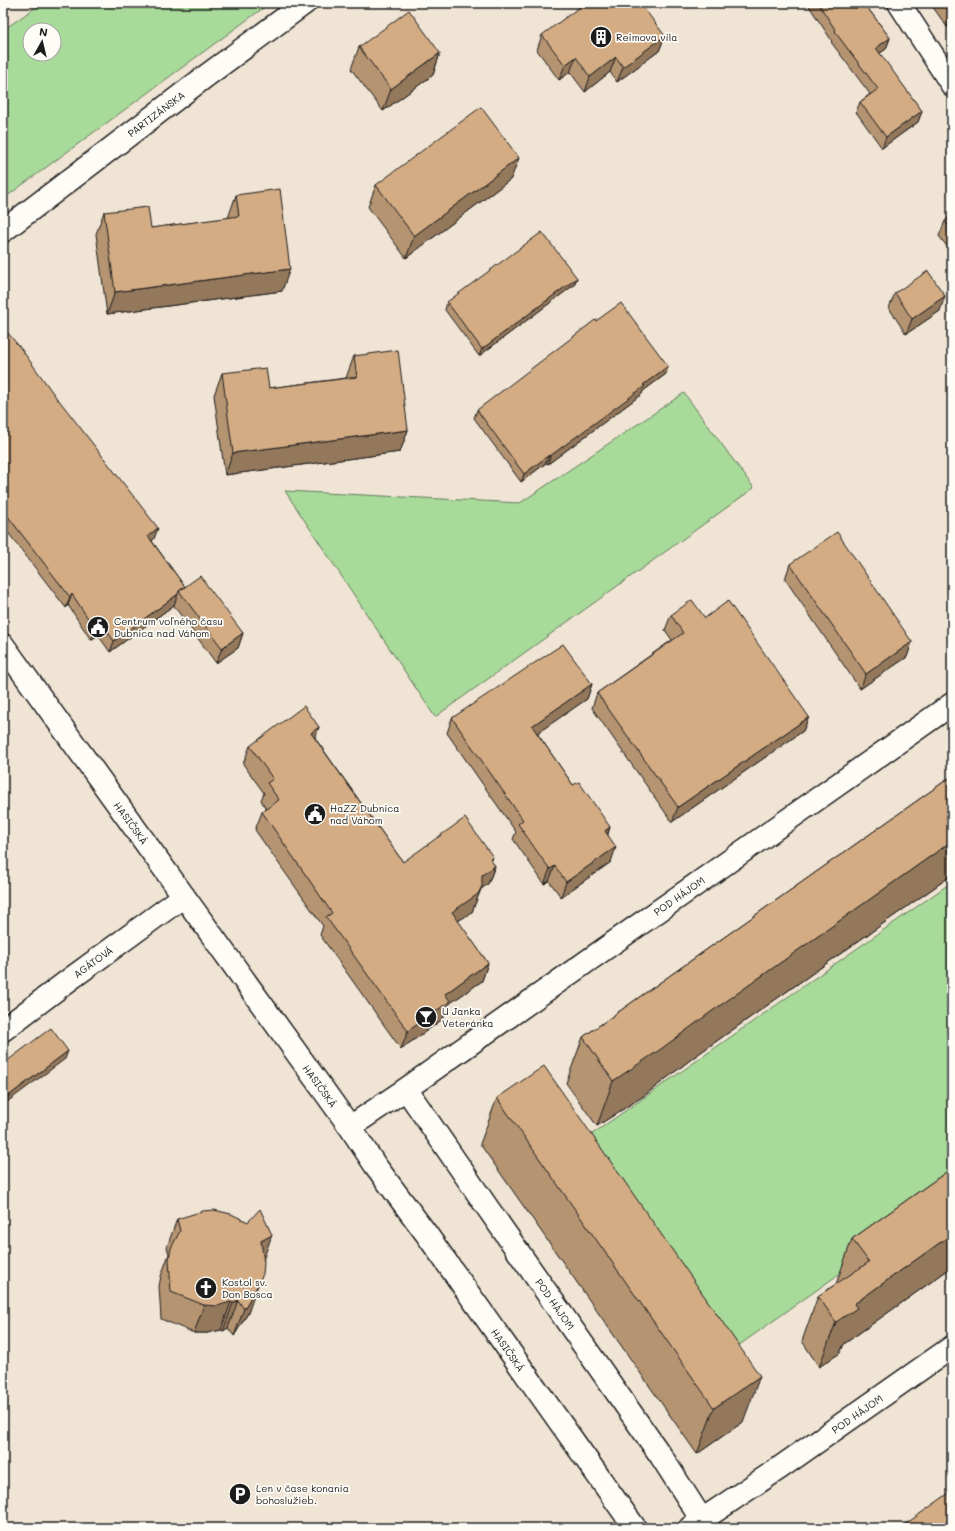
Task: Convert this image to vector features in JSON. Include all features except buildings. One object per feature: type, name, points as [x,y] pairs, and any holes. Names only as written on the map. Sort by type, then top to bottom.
[{"type":"street","name":"PARTIZÁNSKA","points":[[5,225],[305,3]]},
{"type":"street","points":[[899,3],[952,85]]},
{"type":"street","name":"HASIČSKÁ","points":[[3,645],[350,1127],[375,1165],[425,1232],[635,1528]]},
{"type":"street","name":"POD HÁJOM","points":[[350,1127],[952,704]]},
{"type":"street","name":"AGÁTOVÁ","points":[[3,1030],[184,896]]},
{"type":"street","name":"POD HÁJOM","points":[[406,1089],[491,1214],[661,1456],[700,1526],[952,1347]]},
{"type":"green space","points":[[42,3],[270,3],[3,199],[3,30]]},
{"type":"green space","points":[[684,393],[754,488],[435,717],[285,491],[520,503]]},
{"type":"green space","points":[[952,882],[952,1194],[721,1358],[575,1146]]},
{"type":"place","name":"Reimova vila","points":[[601,37]]},
{"type":"place","name":"Centrum voľného času Dubnica nad Váhom","points":[[98,627]]},
{"type":"place","name":"HaZZ Dubnica nad Váhom","points":[[315,814]]},
{"type":"place","name":"U Janka Veteránka","points":[[426,1017]]},
{"type":"place","name":"Kostol sv. Don Bosca","points":[[206,1288]]},
{"type":"place","name":"Len v čase konania bohoslužieb.","points":[[240,1494]]}]
